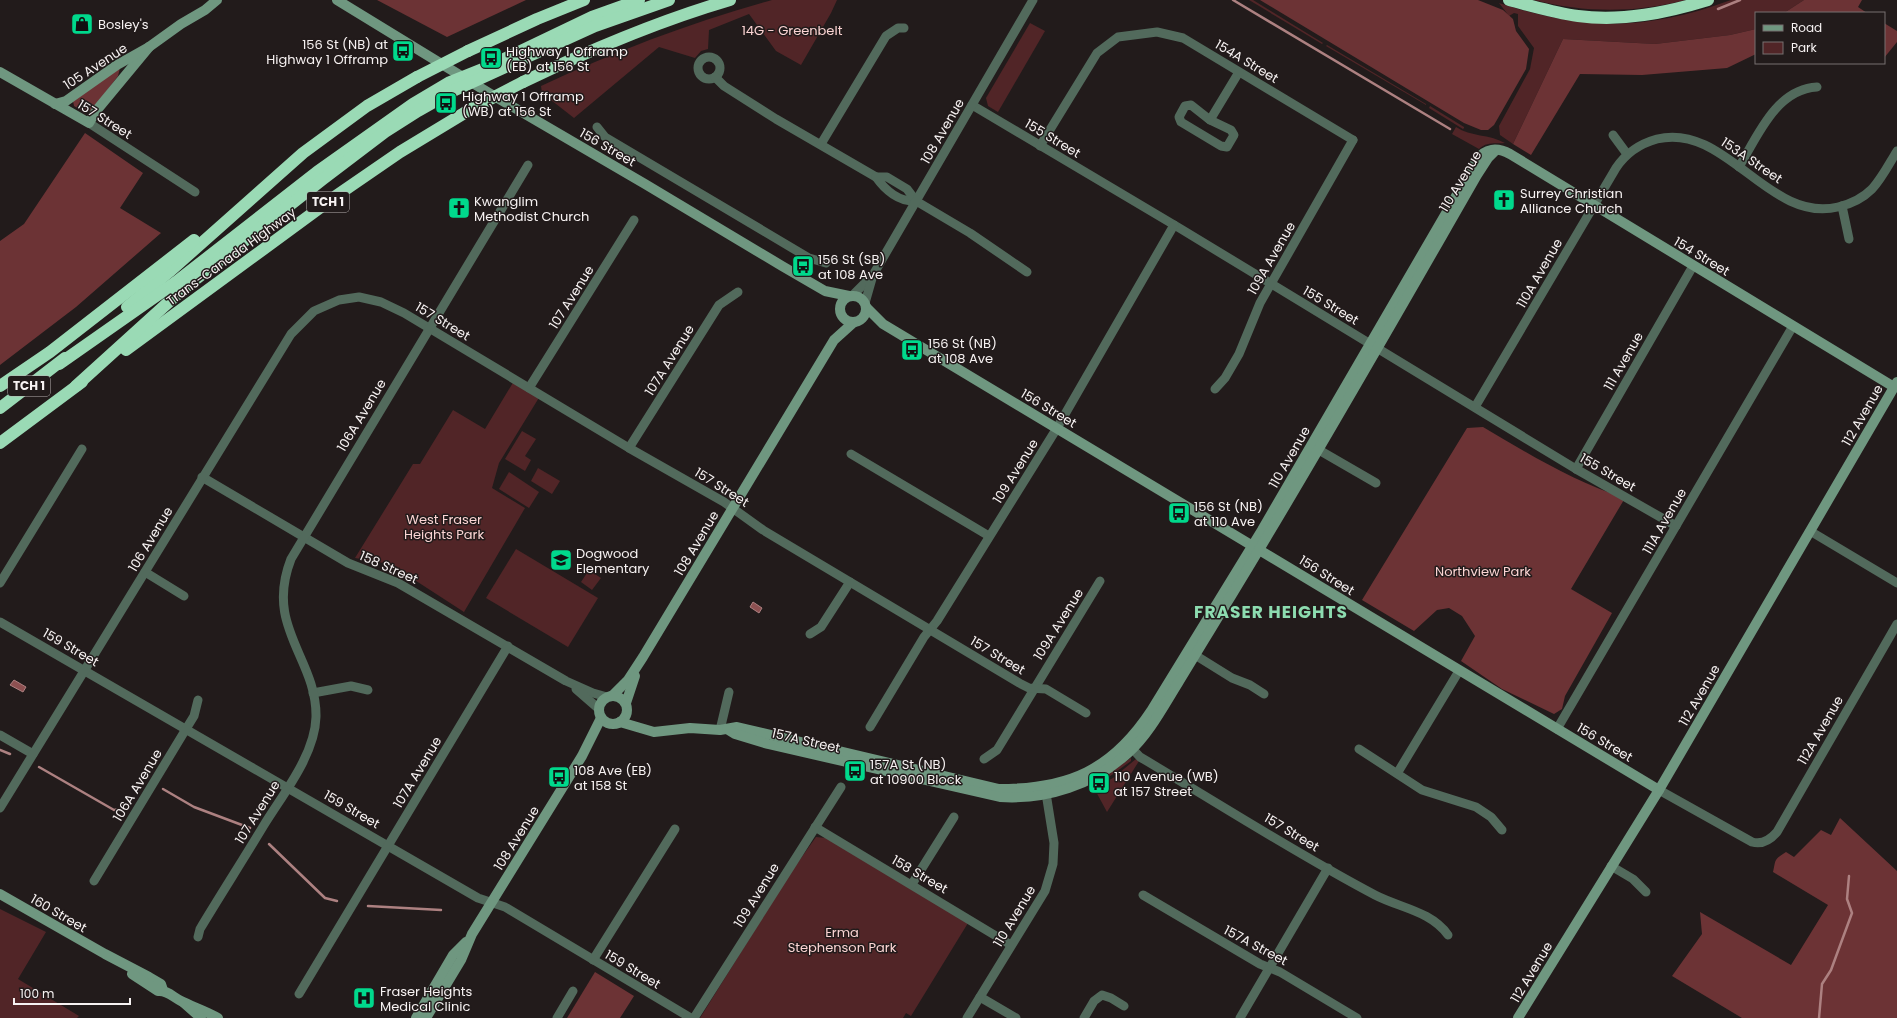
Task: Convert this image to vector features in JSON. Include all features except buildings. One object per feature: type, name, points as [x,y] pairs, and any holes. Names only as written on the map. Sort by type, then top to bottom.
[{"type":"highway","name":"Trans-Canada Highway","points":[[0,408],[59,364],[169,272],[275,176],[303,153],[368,106],[417,77],[468,51],[537,19],[584,0]]},
{"type":"highway","points":[[76,386],[182,290],[323,179],[386,132],[485,68],[592,17],[639,0]]},
{"type":"highway","points":[[59,364],[176,282],[311,176],[381,125],[413,104],[595,26],[669,0]]},
{"type":"highway","name":"Trans-Canada Highway","points":[[0,444],[76,386],[336,196],[400,152],[471,109],[522,82],[620,38],[656,24],[730,0]]},
{"type":"highway","points":[[1509,0],[1547,10],[1579,16],[1617,17],[1644,15],[1708,0]]},
{"type":"highway","points":[[0,386],[50,352],[275,176]]},
{"type":"highway","points":[[0,452],[32,419]]},
{"type":"street","name":"105 Avenue","points":[[55,104],[66,101],[117,65],[205,10],[217,0]]},
{"type":"street","name":"156 Street","points":[[336,0],[467,80],[825,291],[851,296]]},
{"type":"street","name":"108 Avenue","points":[[865,305],[873,275],[1033,0]]},
{"type":"street","points":[[820,144],[886,36],[898,28],[904,28]]},
{"type":"street","name":"154A Street","points":[[1040,146],[1097,53],[1118,37],[1157,32],[1183,38],[1353,140]]},
{"type":"street","name":"105 Avenue","points":[[89,123],[96,111],[148,47]]},
{"type":"street","name":"157 Street","points":[[0,72],[89,123],[195,192]]},
{"type":"street","points":[[1210,120],[1239,72]]},
{"type":"street","points":[[715,77],[724,86],[876,177],[882,187],[901,199],[906,201],[916,201],[970,233],[1027,272]]},
{"type":"street","points":[[1739,167],[1771,115],[1782,102],[1800,90],[1817,87]]},
{"type":"street","name":"155 Street","points":[[972,105],[1174,225],[1576,469],[1676,526]]},
{"type":"street","points":[[1190,105],[1210,120],[1231,130],[1234,135],[1227,147],[1221,146],[1181,122],[1179,117],[1185,106],[1190,105]]},
{"type":"street","name":"156 Street","points":[[597,127],[605,137],[809,258],[826,263]]},
{"type":"street","points":[[1613,135],[1627,154]]},
{"type":"street","name":"153A Street","points":[[1646,142],[1667,137],[1683,137],[1707,146],[1796,205],[1819,210],[1842,206]]},
{"type":"street","points":[[1353,140],[1363,138]]},
{"type":"street","name":"109A Avenue","points":[[1215,389],[1225,378],[1242,348],[1257,310],[1270,284],[1353,140]]},
{"type":"street","name":"110A Avenue","points":[[1475,407],[1618,164],[1627,154],[1646,142]]},
{"type":"street","name":"154 Street","points":[[1496,150],[1510,154],[1593,206],[1793,326],[1896,384]]},
{"type":"street","name":"110 Avenue","points":[[1129,746],[1154,722],[1195,655],[1256,547],[1374,346],[1477,160],[1484,152],[1496,150]]},
{"type":"street","points":[[1849,239],[1842,206],[1857,201],[1872,188],[1897,151]]},
{"type":"street","name":"106A Avenue","points":[[313,694],[289,633],[283,604],[285,578],[289,564],[528,165]]},
{"type":"street","name":"107 Avenue","points":[[529,388],[634,220]]},
{"type":"street","name":"109 Avenue","points":[[870,726],[924,637],[930,630],[1057,428],[1174,225]]},
{"type":"street","name":"111 Avenue","points":[[1576,469],[1693,266]]},
{"type":"street","name":"108 Avenue","points":[[851,296],[873,275]]},
{"type":"street","name":"156 Street","points":[[825,291],[841,312]]},
{"type":"street","name":"107A Avenue","points":[[629,448],[719,305],[738,292]]},
{"type":"street","name":"157 Street","points":[[339,300],[359,296],[381,302],[429,328],[629,448],[671,470],[733,508],[763,530],[1021,684],[1033,689],[1046,690],[1086,713]]},
{"type":"street","points":[[851,296],[859,297],[865,305],[864,316],[857,321],[846,319],[841,312],[843,300],[851,296]]},
{"type":"street","name":"106 Avenue","points":[[0,808],[202,476],[291,334],[314,311],[339,300]]},
{"type":"street","name":"156 Street","points":[[865,305],[883,324],[1256,547],[1459,671],[1659,790],[1745,839],[1760,843]]},
{"type":"street","name":"108 Avenue","points":[[610,696],[628,680],[733,508],[834,340],[841,312]]},
{"type":"street","name":"156 Street","points":[[857,321],[883,324]]},
{"type":"street","name":"108 Avenue","points":[[834,340],[857,321]]},
{"type":"street","name":"111A Avenue","points":[[1558,729],[1793,326]]},
{"type":"street","name":"112 Avenue","points":[[1518,1018],[1659,790],[1896,384]]},
{"type":"street","points":[[1315,447],[1376,483]]},
{"type":"street","points":[[0,583],[82,449]]},
{"type":"street","points":[[851,454],[989,536]]},
{"type":"street","name":"158 Street","points":[[202,476],[348,563],[398,583],[566,681],[593,693],[610,696]]},
{"type":"street","points":[[1810,531],[1897,583]]},
{"type":"street","name":"110 Avenue","points":[[967,1018],[1045,891],[1053,864],[1054,843],[1046,790],[1068,789],[1094,777],[1114,765],[1129,746],[1214,608],[1256,547]]},
{"type":"street","points":[[144,572],[184,596]]},
{"type":"street","name":"109A Avenue","points":[[984,759],[997,750],[1100,581]]},
{"type":"street","points":[[810,634],[821,627],[850,582]]},
{"type":"street","points":[[1214,608],[1215,614],[1194,649],[1195,655],[1232,678],[1250,685],[1264,694]]},
{"type":"street","name":"159 Street","points":[[0,622],[478,898],[506,907],[691,1018]]},
{"type":"street","name":"112A Avenue","points":[[1760,843],[1771,838],[1777,832],[1897,624]]},
{"type":"street","name":"107A Avenue","points":[[299,994],[508,646]]},
{"type":"street","name":"108 Avenue","points":[[627,706],[632,682],[643,657]]},
{"type":"street","points":[[1398,772],[1459,671]]},
{"type":"street","name":"158 Street","points":[[566,681],[600,713]]},
{"type":"street","points":[[313,694],[351,686],[368,690]]},
{"type":"street","points":[[724,729],[729,692]]},
{"type":"street","name":"107 Avenue","points":[[198,937],[200,929],[301,764],[311,743],[316,716],[313,694]]},
{"type":"street","points":[[610,696],[620,697],[627,706],[626,717],[616,723],[600,713],[601,702],[610,696]]},
{"type":"street","name":"106A Avenue","points":[[94,881],[194,716],[198,700]]},
{"type":"street","name":"157A Street","points":[[627,706],[638,720],[646,726],[664,731]]},
{"type":"street","name":"108 Avenue","points":[[416,1018],[454,956],[472,934],[492,903],[582,756],[600,713]]},
{"type":"street","name":"108 Avenue","points":[[582,756],[602,733],[616,723]]},
{"type":"street","name":"157A Street","points":[[616,723],[650,732],[690,728],[724,729],[768,744],[982,794],[1014,798],[1046,790]]},
{"type":"street","points":[[0,735],[32,754]]},
{"type":"street","name":"157 Street","points":[[1129,746],[1140,757],[1377,896],[1432,919],[1443,927],[1448,935]]},
{"type":"street","points":[[1359,749],[1430,793],[1476,807],[1491,816],[1502,830]]},
{"type":"street","name":"109 Avenue","points":[[694,1018],[841,787]]},
{"type":"street","points":[[912,884],[954,817]]},
{"type":"street","name":"158 Street","points":[[815,827],[1011,945]]},
{"type":"street","points":[[593,960],[675,829]]},
{"type":"street","points":[[1611,866],[1633,880],[1646,892]]},
{"type":"street","points":[[1241,1018],[1328,868]]},
{"type":"street","name":"160 Street","points":[[0,894],[161,984],[163,990],[181,1001],[201,1018]]},
{"type":"street","name":"157A Street","points":[[1143,895],[1260,964],[1270,968],[1357,1018]]},
{"type":"street","name":"108 Avenue","points":[[426,1018],[461,960],[472,934]]},
{"type":"street","points":[[557,1018],[573,991]]},
{"type":"street","points":[[1084,1018],[1094,1001],[1102,995],[1111,998],[1124,1006]]},
{"type":"street","points":[[980,997],[1016,1018]]},
{"type":"street","name":"160 Street","points":[[181,1001],[201,1008],[218,1018]]},
{"type":"green space","points":[[377,0],[526,0],[447,37]]},
{"type":"green space","name":"14G - Greenbelt","points":[[772,0],[837,0],[801,65],[776,51],[749,14],[709,30],[708,49],[701,51],[695,58],[659,47],[574,118],[542,93],[541,86],[626,49],[713,18]]},
{"type":"green space","points":[[1249,0],[1253,0],[1323,43],[1322,44]]},
{"type":"green space","points":[[1260,0],[1478,0],[1503,10],[1513,19],[1516,31],[1529,49],[1526,69],[1494,125],[1488,130],[1481,130],[1464,123]]},
{"type":"green space","points":[[1534,0],[1686,0],[1648,7],[1610,10],[1572,7]]},
{"type":"green space","points":[[1731,0],[1804,0],[1786,12],[1755,12],[1755,29],[1730,35],[1655,44],[1563,39],[1513,144],[1500,135],[1499,126],[1530,69],[1534,48],[1518,26],[1518,14],[1514,13],[1509,16],[1499,3],[1559,19],[1588,23],[1615,24],[1643,22],[1700,10]]},
{"type":"green space","points":[[1804,0],[1862,0],[1858,7],[1866,12],[1786,12]]},
{"type":"green space","points":[[1030,23],[1045,31],[998,112],[988,106],[986,98]]},
{"type":"green space","points":[[1885,24],[1897,31],[1897,42],[1885,57]]},
{"type":"green space","points":[[1755,29],[1755,54],[1727,68],[1642,75],[1580,74],[1531,155],[1513,144],[1563,39],[1655,44],[1730,35]]},
{"type":"green space","points":[[1327,45],[1426,104],[1426,105],[1326,46]]},
{"type":"green space","points":[[120,68],[118,76],[92,110],[84,112],[74,106],[73,101]]},
{"type":"green space","points":[[1430,106],[1464,128],[1463,129],[1429,108]]},
{"type":"green space","points":[[1456,127],[1505,143],[1492,143],[1482,146],[1479,149],[1452,134]]},
{"type":"green space","points":[[85,133],[143,173],[120,208],[161,233],[76,307],[0,365],[0,241],[24,224]]},
{"type":"green space","name":"West Fraser Heights Park","points":[[514,381],[540,396],[499,463],[492,488],[525,508],[464,612],[390,564],[355,558],[413,464],[420,464],[453,410],[485,429]]},
{"type":"green space","name":"Northview Park","points":[[1483,427],[1570,476],[1625,498],[1571,589],[1612,613],[1565,696],[1562,709],[1554,714],[1502,689],[1461,661],[1475,636],[1462,616],[1449,608],[1437,610],[1414,631],[1362,600],[1467,428]]},
{"type":"green space","points":[[522,431],[536,439],[525,456],[531,460],[525,471],[505,459]]},
{"type":"green space","points":[[538,468],[560,481],[552,494],[531,481]]},
{"type":"green space","points":[[509,472],[539,492],[529,508],[499,489]]},
{"type":"green space","points":[[516,549],[598,598],[568,647],[486,598]]},
{"type":"green space","points":[[589,570],[601,578],[592,590],[581,582]]},
{"type":"green space","points":[[1131,758],[1131,761],[1102,782],[1101,780],[1110,772]]},
{"type":"green space","points":[[1136,759],[1139,761],[1107,812],[1094,788],[1113,778]]},
{"type":"green space","points":[[1840,818],[1897,871],[1897,1018],[1742,1018],[1672,976],[1702,934],[1700,912],[1791,965],[1828,905],[1773,872],[1775,863],[1779,857],[1786,852],[1794,857],[1821,830],[1831,835]]},
{"type":"green space","name":"Erma Stephenson Park","points":[[816,837],[826,838],[968,923],[911,1016],[906,1013],[903,1018],[700,1018],[789,875]]},
{"type":"green space","points":[[0,909],[46,932],[18,979],[79,1016],[77,1018],[0,1018]]},
{"type":"green space","points":[[595,972],[634,996],[620,1018],[567,1018]]},
{"type":"shaded area","points":[[753,602],[762,608],[759,613],[750,607]]},
{"type":"shaded area","points":[[14,680],[26,687],[23,692],[10,685]]},
{"type":"waterway","points":[[1233,0],[1450,129]]},
{"type":"waterway","points":[[1718,9],[1740,0]]},
{"type":"waterway","points":[[0,750],[10,754]]},
{"type":"waterway","points":[[39,767],[114,810],[120,809]]},
{"type":"waterway","points":[[163,789],[194,807],[250,828]]},
{"type":"waterway","points":[[269,844],[325,898],[337,901]]},
{"type":"waterway","points":[[1819,1018],[1822,984],[1831,970],[1852,913],[1847,899],[1849,876]]},
{"type":"waterway","points":[[368,906],[441,910]]},
{"type":"place","name":"Bosley's","points":[[82,24]]},
{"type":"place","name":"156 St (NB) at Highway 1 Offramp","points":[[403,51]]},
{"type":"place","name":"Highway 1 Offramp (EB) at 156 St","points":[[491,58]]},
{"type":"place","name":"Highway 1 Offramp (WB) at 156 St","points":[[446,103]]},
{"type":"place","name":"Surrey Christian Alliance Church","points":[[1504,200]]},
{"type":"place","name":"Kwanglim Methodist Church","points":[[459,208]]},
{"type":"place","name":"156 St (SB) at 108 Ave","points":[[803,266]]},
{"type":"place","name":"156 St (NB) at 108 Ave","points":[[912,350]]},
{"type":"place","name":"156 St (NB) at 110 Ave","points":[[1179,513]]},
{"type":"place","name":"Dogwood Elementary","points":[[561,560]]},
{"type":"place","name":"157A St (NB) at 10900 Block","points":[[855,771]]},
{"type":"place","name":"108 Ave (EB) at 158 St","points":[[559,777]]},
{"type":"place","name":"110 Avenue (WB) at 157 Street","points":[[1099,783]]},
{"type":"place","name":"Fraser Heights Medical Clinic","points":[[364,998]]},
{"type":"district","name":"FRASER HEIGHTS","points":[[1271,612]]}]
